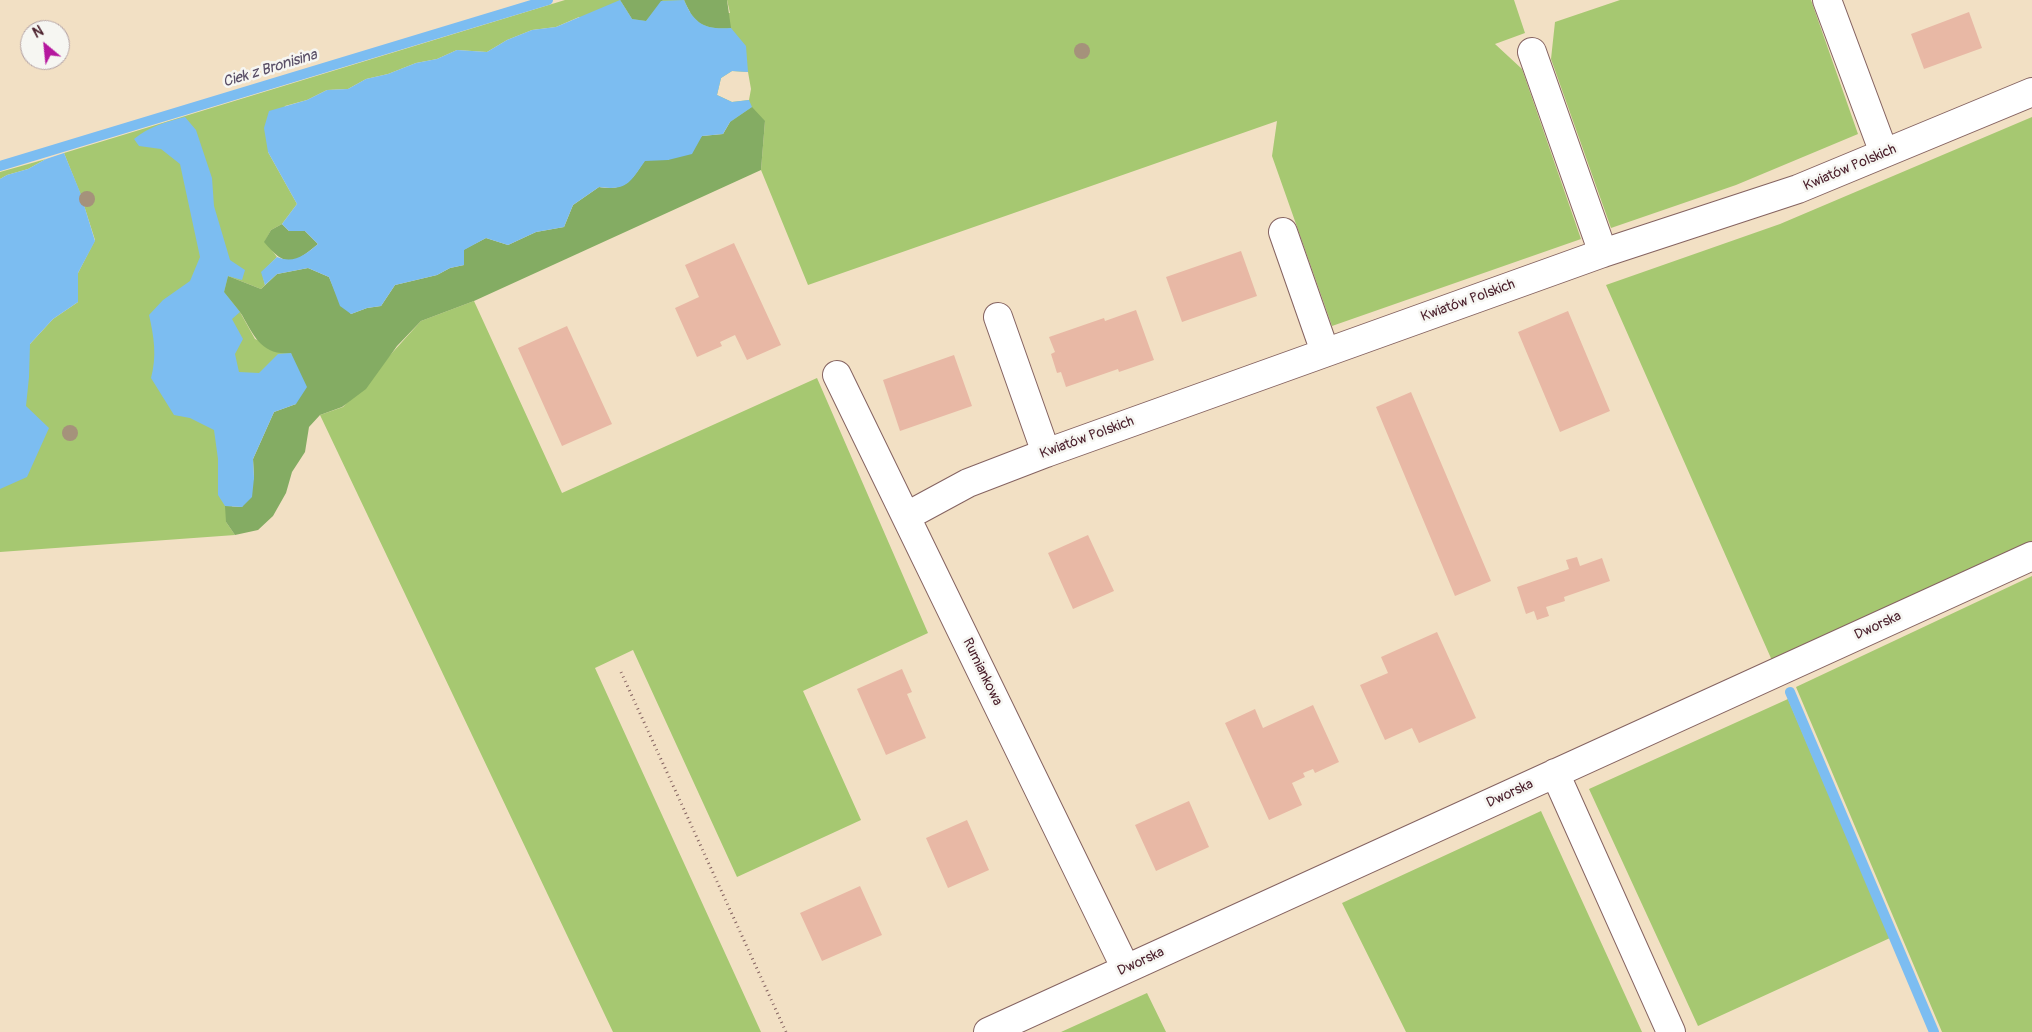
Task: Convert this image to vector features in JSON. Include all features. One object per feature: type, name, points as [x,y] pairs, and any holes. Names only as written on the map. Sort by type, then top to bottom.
[{"type":"street","points":[[1827,0],[1884,153]]},
{"type":"street","points":[[1532,52],[1603,253]]},
{"type":"street","name":"Kwiatów Polskich","points":[[906,516],[968,482],[1603,253],[1798,189],[2032,92]]},
{"type":"street","points":[[1283,232],[1325,352]]},
{"type":"street","points":[[998,317],[1046,453]]},
{"type":"street","name":"Rumiankowa","points":[[837,375],[1126,969]]},
{"type":"street","name":"Dworska","points":[[988,1032],[2032,556]]},
{"type":"street","points":[[1555,773],[1671,1032]]},
{"type":"path","points":[[621,672],[786,1032]]},
{"type":"green space","points":[[565,0],[620,0],[632,19],[663,0],[684,0],[689,12],[730,13],[727,0],[1514,0],[1525,33],[1495,44],[1522,69],[1581,239],[1332,326],[1272,156],[1277,121],[808,285],[761,170],[765,121],[730,122],[579,17],[556,27],[532,30],[507,40],[487,52],[457,50],[437,59],[416,63],[388,74],[366,79],[348,89],[327,90],[307,100],[285,106],[268,152],[297,204],[282,224],[271,230],[265,241],[277,257],[262,272],[265,285],[261,289],[228,276],[240,312],[255,339],[291,353],[226,522],[235,535],[0,552],[0,332],[30,344],[53,319],[78,302],[78,273],[95,240],[80,193],[64,153]],"holes":[[[732,71],[748,72],[751,89],[749,100],[732,102],[717,95],[721,78]]]},
{"type":"green space","points":[[620,0],[663,0],[646,21],[632,19]]},
{"type":"green space","points":[[684,0],[727,0],[731,28],[714,28],[702,24],[692,15]]},
{"type":"green space","points":[[1620,0],[1811,0],[1858,134],[1736,185],[1611,228],[1551,59],[1555,22]]},
{"type":"green space","points":[[752,107],[765,121],[761,170],[474,301],[421,321],[397,346],[366,389],[342,407],[320,415],[309,427],[305,452],[292,472],[286,493],[273,516],[258,530],[235,535],[226,522],[225,506],[242,507],[254,478],[253,459],[274,412],[296,404],[291,353],[281,353],[266,348],[255,337],[240,312],[224,292],[228,276],[261,289],[277,274],[308,268],[329,277],[335,291],[351,314],[367,308],[381,306],[395,285],[437,275],[450,268],[464,265],[463,250],[486,238],[508,245],[536,232],[564,227],[573,205],[599,187],[622,186],[636,174],[645,160],[668,160],[702,136],[723,134],[730,122]]},
{"type":"green space","points":[[2032,117],[2032,544],[1774,665],[1606,285],[1780,224]]},
{"type":"green space","points":[[46,159],[28,169],[0,179],[0,172]]},
{"type":"green space","points":[[282,224],[289,231],[305,231],[318,244],[296,259],[284,260],[264,242],[271,230]]},
{"type":"green space","points":[[474,301],[562,493],[817,378],[928,633],[803,691],[861,820],[737,877],[633,650],[595,668],[761,1032],[613,1032],[320,415],[343,407],[421,321]]},
{"type":"green space","points":[[2032,576],[2032,1032],[1942,1032],[1796,687]]},
{"type":"green space","points":[[1788,699],[1890,938],[1698,1026],[1589,789]]},
{"type":"green space","points":[[1541,811],[1642,1032],[1406,1032],[1342,903]]},
{"type":"green space","points":[[1147,993],[1166,1032],[1061,1032]]},
{"type":"water","points":[[620,0],[632,19],[646,21],[661,1],[684,0],[692,15],[702,24],[714,28],[731,28],[746,46],[748,72],[732,71],[721,78],[717,95],[732,102],[749,100],[752,107],[730,122],[723,134],[702,136],[692,154],[668,160],[645,161],[632,180],[622,186],[616,188],[599,187],[573,205],[564,227],[536,232],[508,245],[486,238],[464,250],[464,265],[450,268],[437,275],[395,285],[381,306],[367,308],[351,314],[340,306],[329,277],[308,268],[277,274],[265,285],[261,272],[277,257],[294,259],[304,255],[318,244],[305,231],[289,231],[282,224],[297,204],[268,152],[264,128],[269,111],[307,100],[327,90],[348,89],[366,79],[388,74],[416,63],[437,59],[457,50],[487,52],[507,40],[532,30],[556,27]]},
{"type":"water","points":[[185,117],[196,130],[212,178],[214,206],[230,260],[245,270],[242,280],[228,276],[224,292],[240,312],[232,319],[243,339],[235,354],[239,372],[259,373],[278,354],[291,353],[307,387],[296,404],[274,412],[253,459],[252,497],[242,507],[225,506],[218,495],[218,459],[214,430],[190,418],[174,415],[151,378],[154,347],[149,315],[163,300],[190,281],[200,257],[180,164],[161,149],[139,146],[134,139],[152,128]]},
{"type":"water","points":[[64,153],[80,192],[95,241],[78,273],[78,302],[53,319],[30,344],[26,406],[49,428],[27,477],[0,489],[0,179]]},
{"type":"building","points":[[1969,12],[1982,48],[1924,69],[1911,34]]},
{"type":"building","points":[[734,243],[781,345],[747,360],[735,335],[720,342],[722,346],[697,357],[675,308],[699,297],[685,265]]},
{"type":"building","points":[[1241,251],[1257,296],[1182,322],[1166,277]]},
{"type":"building","points":[[1136,310],[1154,360],[1119,372],[1118,369],[1066,387],[1061,372],[1057,373],[1051,354],[1055,352],[1049,337],[1104,318],[1105,321]]},
{"type":"building","points":[[1568,311],[1610,411],[1560,432],[1518,332]]},
{"type":"building","points":[[567,326],[612,424],[562,446],[518,348]]},
{"type":"building","points":[[954,355],[972,406],[900,431],[883,380]]},
{"type":"building","points":[[1411,392],[1491,581],[1455,596],[1376,407]]},
{"type":"building","points":[[1088,535],[1114,591],[1073,609],[1048,553]]},
{"type":"building","points":[[1577,557],[1580,566],[1602,558],[1610,581],[1564,597],[1565,601],[1546,607],[1549,616],[1537,620],[1534,611],[1526,614],[1517,587],[1569,569],[1566,560]]},
{"type":"building","points":[[1437,632],[1476,718],[1419,743],[1412,728],[1385,740],[1360,685],[1388,673],[1381,657]]},
{"type":"building","points":[[902,669],[912,692],[907,694],[926,738],[886,755],[857,689]]},
{"type":"building","points":[[1313,705],[1339,762],[1315,773],[1313,769],[1303,773],[1305,777],[1292,783],[1302,805],[1269,820],[1225,723],[1255,709],[1263,728]]},
{"type":"building","points":[[1189,801],[1209,847],[1156,871],[1135,825]]},
{"type":"building","points":[[967,820],[989,870],[948,888],[926,838]]},
{"type":"building","points":[[860,886],[882,935],[822,961],[800,913]]},
{"type":"waterway","name":"Ciek z Bronisina","points":[[0,166],[548,0]]},
{"type":"waterway","points":[[1790,692],[1934,1032]]}]
